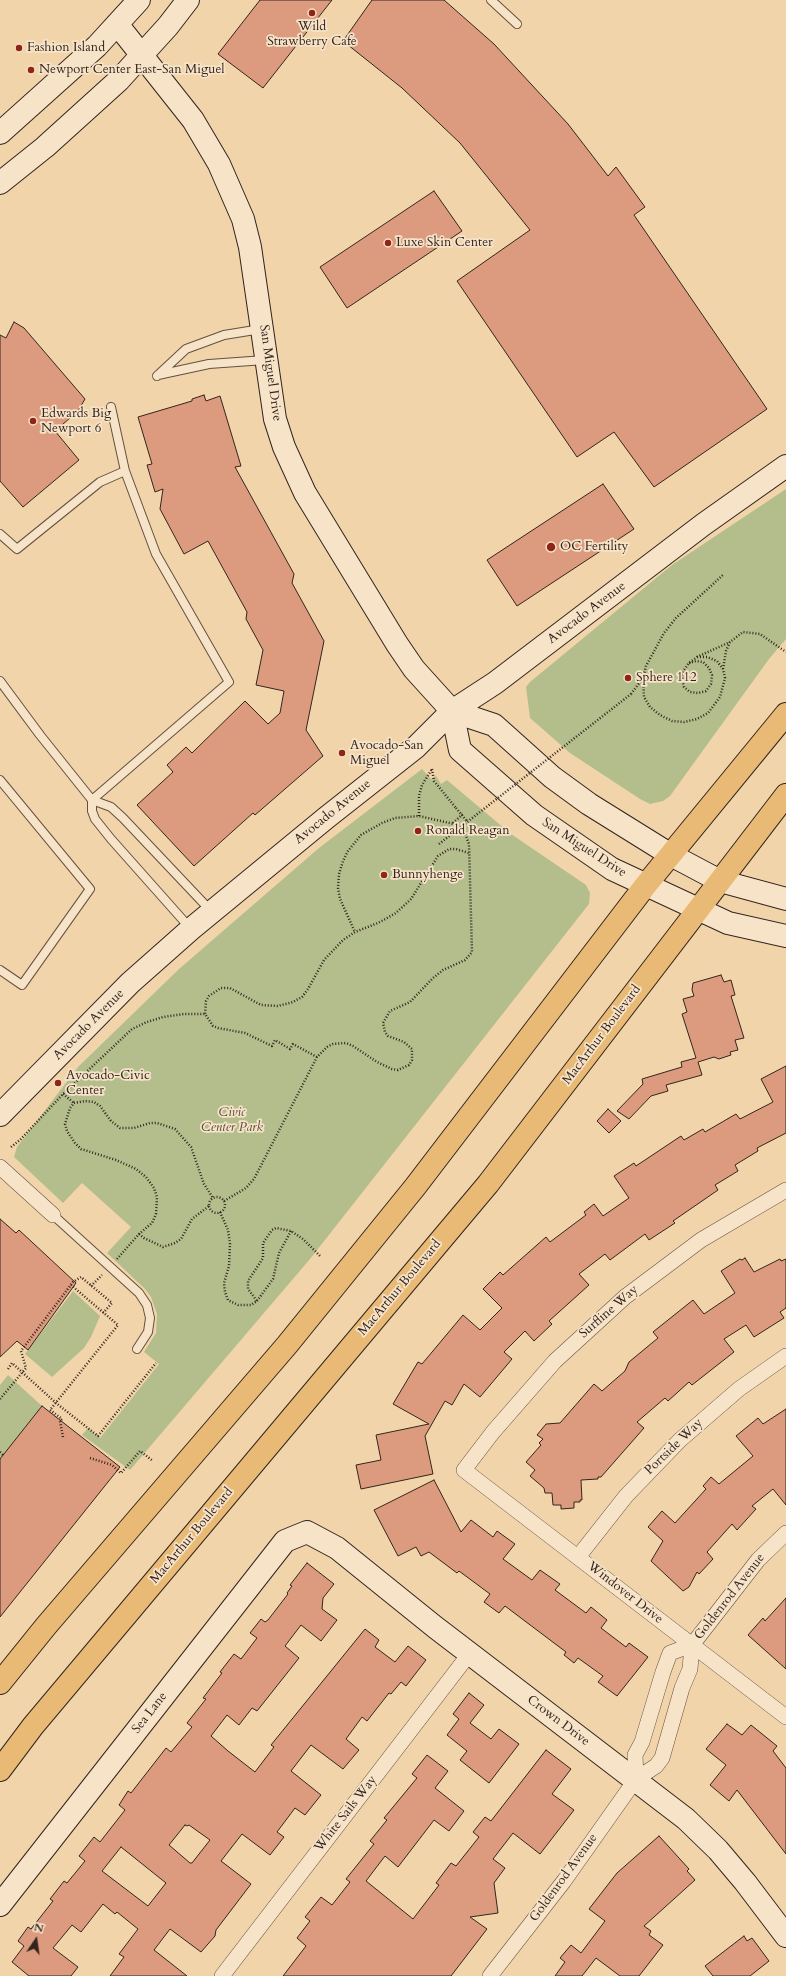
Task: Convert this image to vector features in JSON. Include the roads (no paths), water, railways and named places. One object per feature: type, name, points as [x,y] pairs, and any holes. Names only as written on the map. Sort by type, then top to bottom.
[{"type":"main road","points":[[0,1684],[46,1626],[286,1345],[415,1187],[645,886],[786,714]]},
{"type":"main road","name":"MacArthur Boulevard","points":[[0,1770],[33,1726],[488,1184],[786,795]]},
{"type":"street","points":[[0,133],[91,51],[139,0]]},
{"type":"street","points":[[0,183],[45,147],[119,80],[168,26],[188,0]]},
{"type":"street","name":"San Miguel Drive","points":[[117,24],[193,120],[219,164],[243,218],[250,247],[264,328],[275,419],[284,447],[305,494],[414,669],[452,711],[494,725],[552,777],[589,804],[671,855],[720,881],[786,899]]},
{"type":"street","name":"Avocado Avenue","points":[[0,1116],[130,983],[191,929],[326,818],[416,747],[452,711],[496,683],[704,524],[786,466]]},
{"type":"street","name":"San Miguel Drive","points":[[452,711],[460,750],[534,815],[606,866],[645,886],[728,923],[786,936]]},
{"type":"street","points":[[0,1167],[53,1215]]},
{"type":"street","name":"Surfline Way","points":[[464,1470],[523,1395],[584,1333],[625,1296],[701,1240],[786,1190]]},
{"type":"street","name":"Portside Way","points":[[578,1557],[626,1496],[680,1440],[739,1389],[786,1356]]},
{"type":"street","name":"Windover Drive","points":[[464,1470],[786,1717]]},
{"type":"street","name":"Crown Drive","points":[[307,1532],[336,1548],[686,1819],[718,1850],[745,1882],[786,1936]]},
{"type":"street","name":"Sea Lane","points":[[0,1905],[285,1541],[307,1532]]},
{"type":"street","name":"Goldenrod Avenue","points":[[636,1780],[636,1755],[642,1742],[662,1672],[670,1653],[692,1645],[758,1560],[786,1533]]},
{"type":"street","name":"Goldenrod Avenue","points":[[490,1976],[564,1881],[636,1780],[656,1766],[662,1758],[682,1688],[690,1669],[692,1645]]},
{"type":"street","name":"White Sails Way","points":[[222,1976],[470,1653]]},
{"type":"lane","points":[[491,0],[516,24]]},
{"type":"lane","points":[[264,328],[224,335],[186,349],[157,376],[210,364],[268,360]]},
{"type":"lane","points":[[111,407],[125,471],[156,554],[229,682],[92,800],[92,811],[95,819],[191,929]]},
{"type":"lane","points":[[0,534],[17,549],[100,482],[125,471]]},
{"type":"lane","points":[[0,681],[40,735],[92,800],[111,807],[123,818],[212,912]]},
{"type":"lane","points":[[0,780],[90,888],[22,986],[0,970]]},
{"type":"lane","points":[[53,1215],[138,1293],[147,1305],[150,1318],[148,1332],[138,1349]]},
{"type":"place","name":"Wild Strawberry Cafe","points":[[312,13]]},
{"type":"place","name":"Fashion Island","points":[[19,48]]},
{"type":"place","name":"Newport Center East-San Miguel","points":[[31,70]]},
{"type":"place","name":"Luxe Skin Center","points":[[388,243]]},
{"type":"place","name":"Edwards Big Newport 6","points":[[33,421]]},
{"type":"place","name":"OC Fertility","points":[[551,547]]},
{"type":"place","name":"Sphere 112","points":[[628,678]]},
{"type":"place","name":"Avocado-San Miguel","points":[[342,753]]},
{"type":"place","name":"Ronald Reagan","points":[[418,831]]},
{"type":"place","name":"Bunnyhenge","points":[[384,875]]},
{"type":"place","name":"Avocado-Civic Center","points":[[58,1083]]},
{"type":"park label","name":"Civic Center Park","points":[[232,1120]]}]
